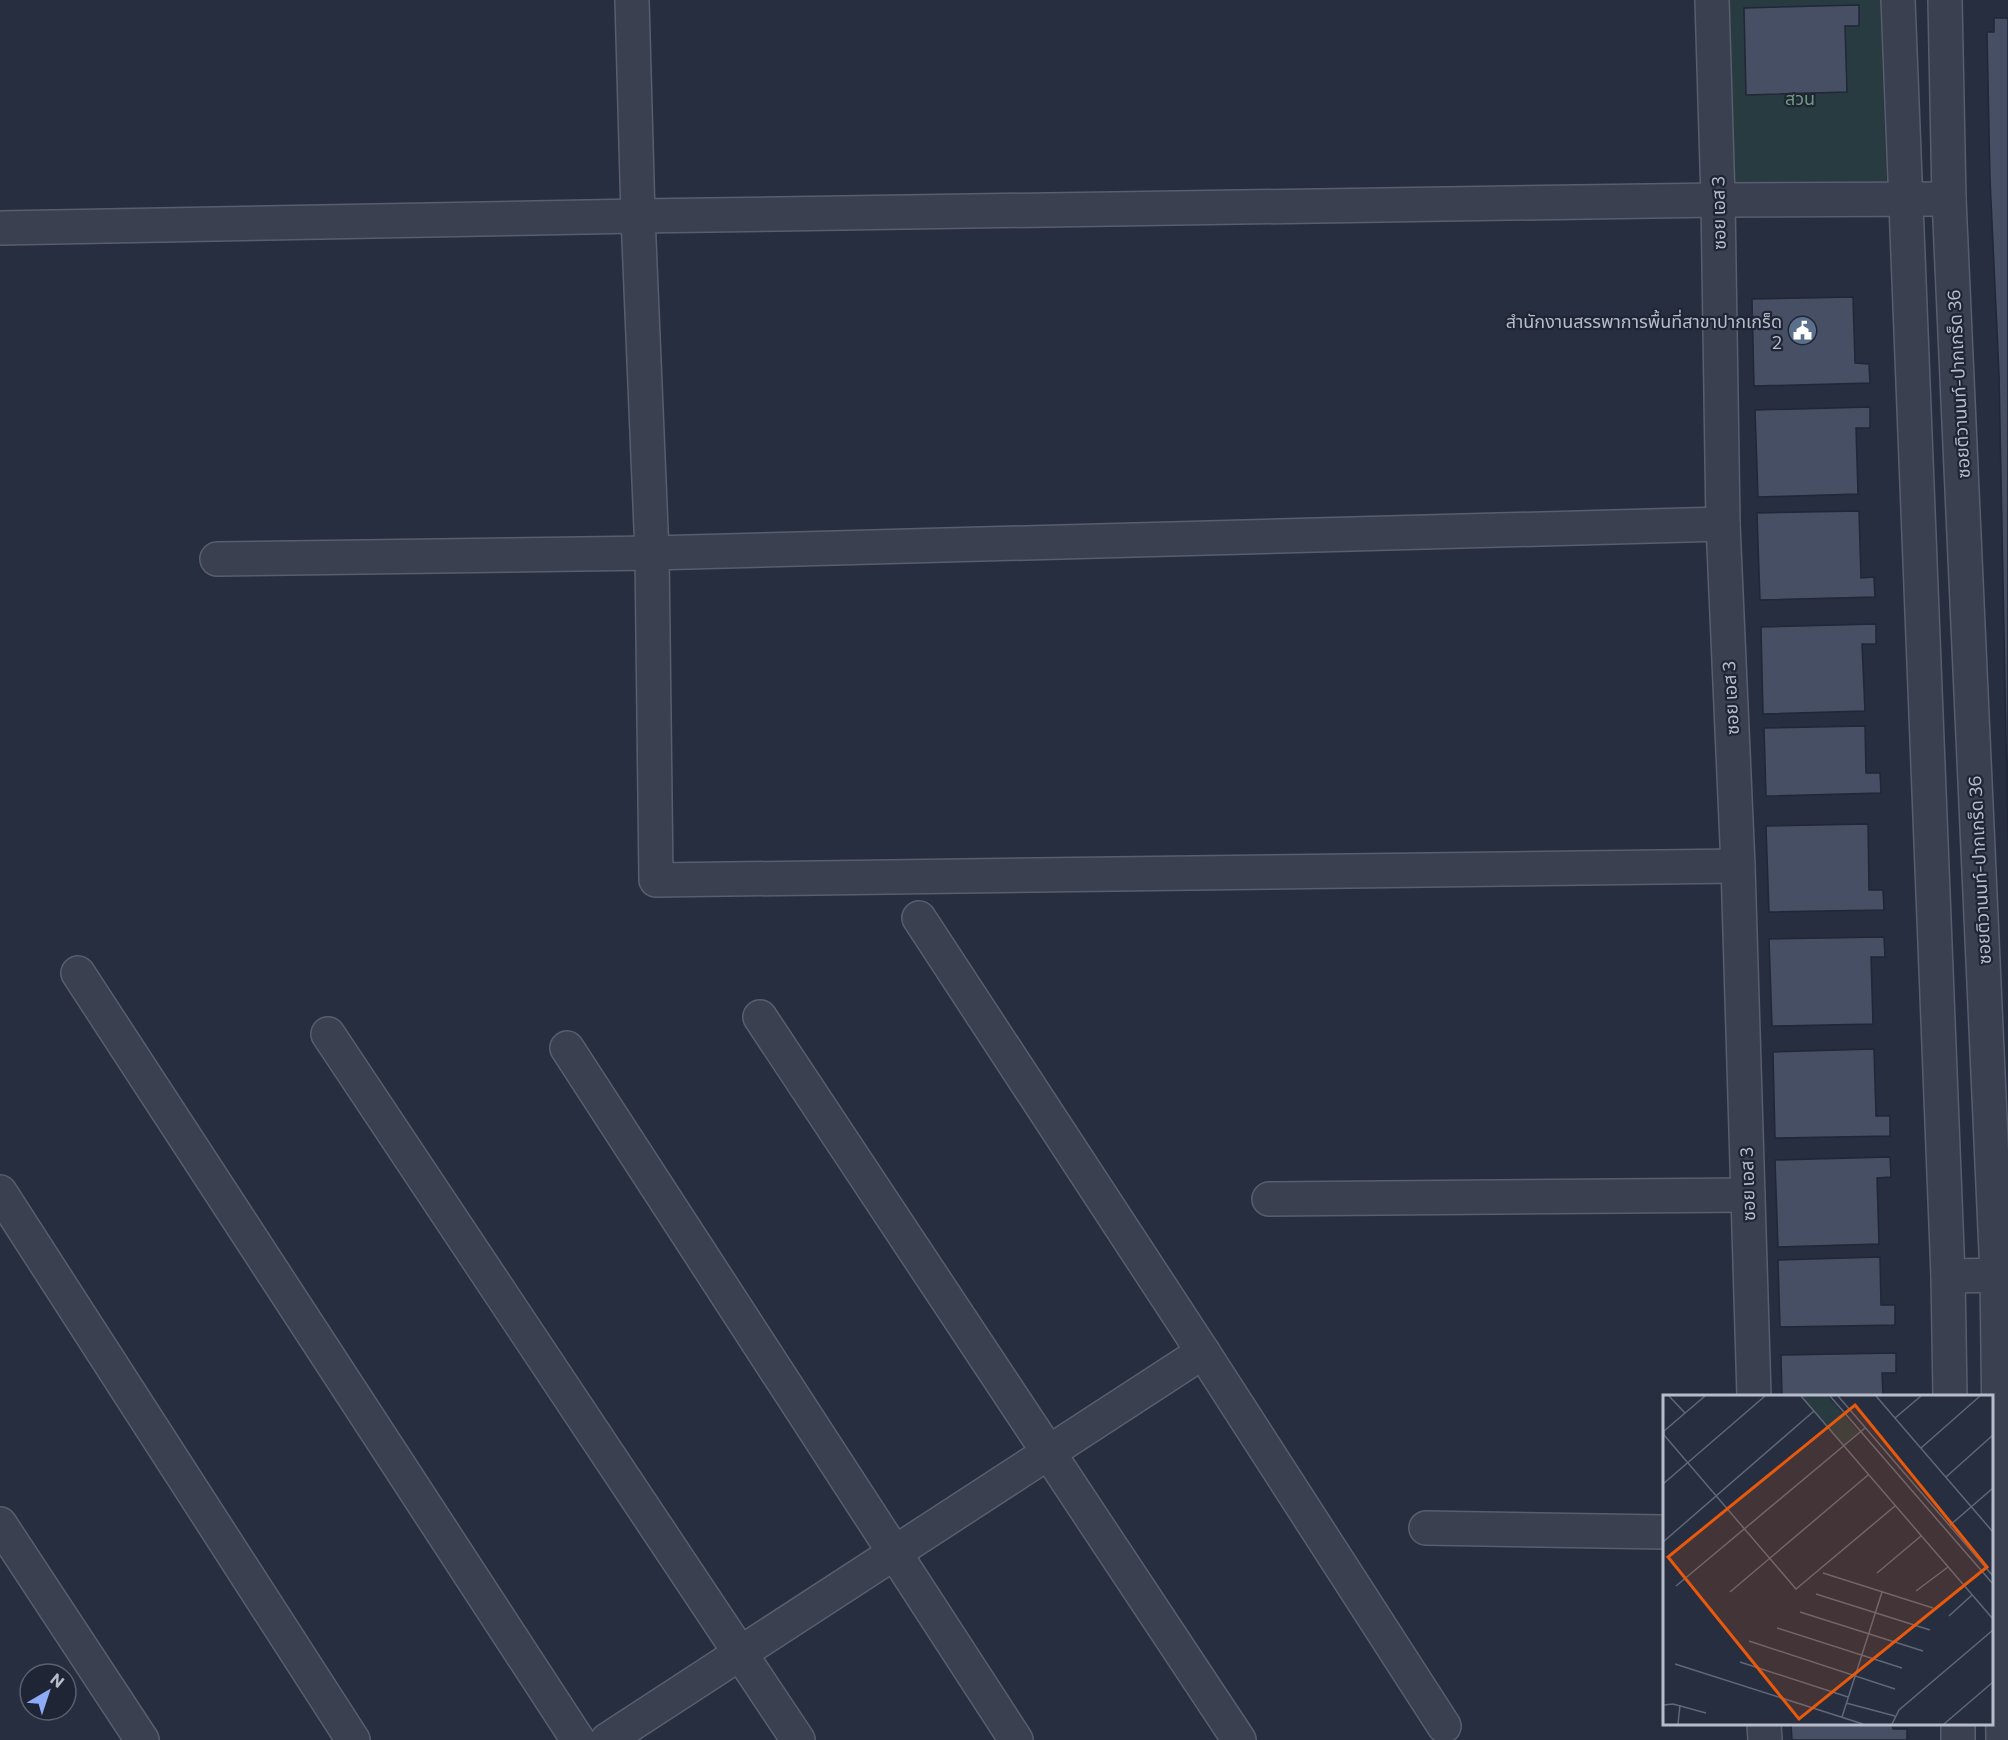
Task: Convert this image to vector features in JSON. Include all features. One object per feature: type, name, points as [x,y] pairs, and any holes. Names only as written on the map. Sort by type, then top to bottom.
[{"type":"street","points":[[632,0],[638,216],[652,553],[656,880],[1738,866]]},
{"type":"street","name":"ซอย เอส 3","points":[[1713,0],[1723,524],[1738,866],[1754,1395]]},
{"type":"street","points":[[1898,0],[1948,1276],[1950,1395]]},
{"type":"street","name":"ซอยติวานนท์-ปากเกร็ด 36","points":[[1945,0],[1949,200],[2002,1275],[2003,1740]]},
{"type":"street","points":[[0,228],[1718,200],[1949,200]]},
{"type":"street","points":[[217,559],[652,553],[1723,524]]},
{"type":"street","points":[[919,918],[1444,1726]]},
{"type":"street","points":[[78,973],[578,1740]]},
{"type":"street","points":[[760,1017],[1239,1740]]},
{"type":"street","points":[[328,1034],[798,1740]]},
{"type":"street","points":[[567,1048],[1016,1740]]},
{"type":"street","points":[[0,1192],[353,1740]]},
{"type":"street","points":[[1269,1199],[1748,1195]]},
{"type":"street","points":[[1948,1276],[2002,1275]]},
{"type":"street","points":[[607,1740],[1203,1352]]},
{"type":"street","points":[[0,1524],[141,1740]]},
{"type":"street","points":[[1426,1528],[1663,1532]]},
{"type":"street","points":[[1764,1725],[1765,1740]]},
{"type":"green space","name":"สวน","points":[[1713,0],[1880,0],[1887,195],[1718,200]]},
{"type":"building","points":[[1859,5],[1859,26],[1845,26],[1847,92],[1746,95],[1744,8]]},
{"type":"building","points":[[1994,18],[2008,18],[2008,840],[1999,373],[1990,179],[1987,32],[1994,32]]},
{"type":"building","name":"สำนักงานสรรพาการพื้นที่สาขาปากเกร็ด 2","points":[[1853,297],[1855,363],[1869,364],[1870,383],[1754,386],[1752,299]]},
{"type":"building","points":[[1870,407],[1870,428],[1856,428],[1858,494],[1758,497],[1755,410]]},
{"type":"building","points":[[1859,511],[1861,578],[1874,577],[1875,597],[1760,600],[1757,513]]},
{"type":"building","points":[[1876,624],[1876,644],[1862,644],[1865,711],[1763,714],[1761,627]]},
{"type":"building","points":[[1865,726],[1866,773],[1880,773],[1881,793],[1766,796],[1764,728]]},
{"type":"building","points":[[1868,824],[1869,890],[1883,890],[1884,910],[1769,912],[1766,826]]},
{"type":"building","points":[[1884,937],[1885,957],[1871,957],[1873,1024],[1772,1026],[1769,939]]},
{"type":"building","points":[[1874,1049],[1876,1116],[1890,1116],[1890,1136],[1775,1138],[1773,1052]]},
{"type":"building","points":[[1890,1157],[1891,1177],[1877,1178],[1879,1244],[1778,1247],[1775,1160]]},
{"type":"building","points":[[1880,1257],[1881,1305],[1895,1305],[1895,1325],[1780,1327],[1778,1260]]},
{"type":"building","points":[[1896,1353],[1896,1373],[1882,1373],[1883,1395],[1782,1395],[1781,1355]]},
{"type":"building","points":[[1791,1725],[1892,1725],[1893,1729],[1907,1729],[1907,1740],[1792,1740]]},
{"type":"place","name":"สำนักงานสรรพาการพื้นที่สาขาปากเกร็ด 2","points":[[1803,331]]}]
